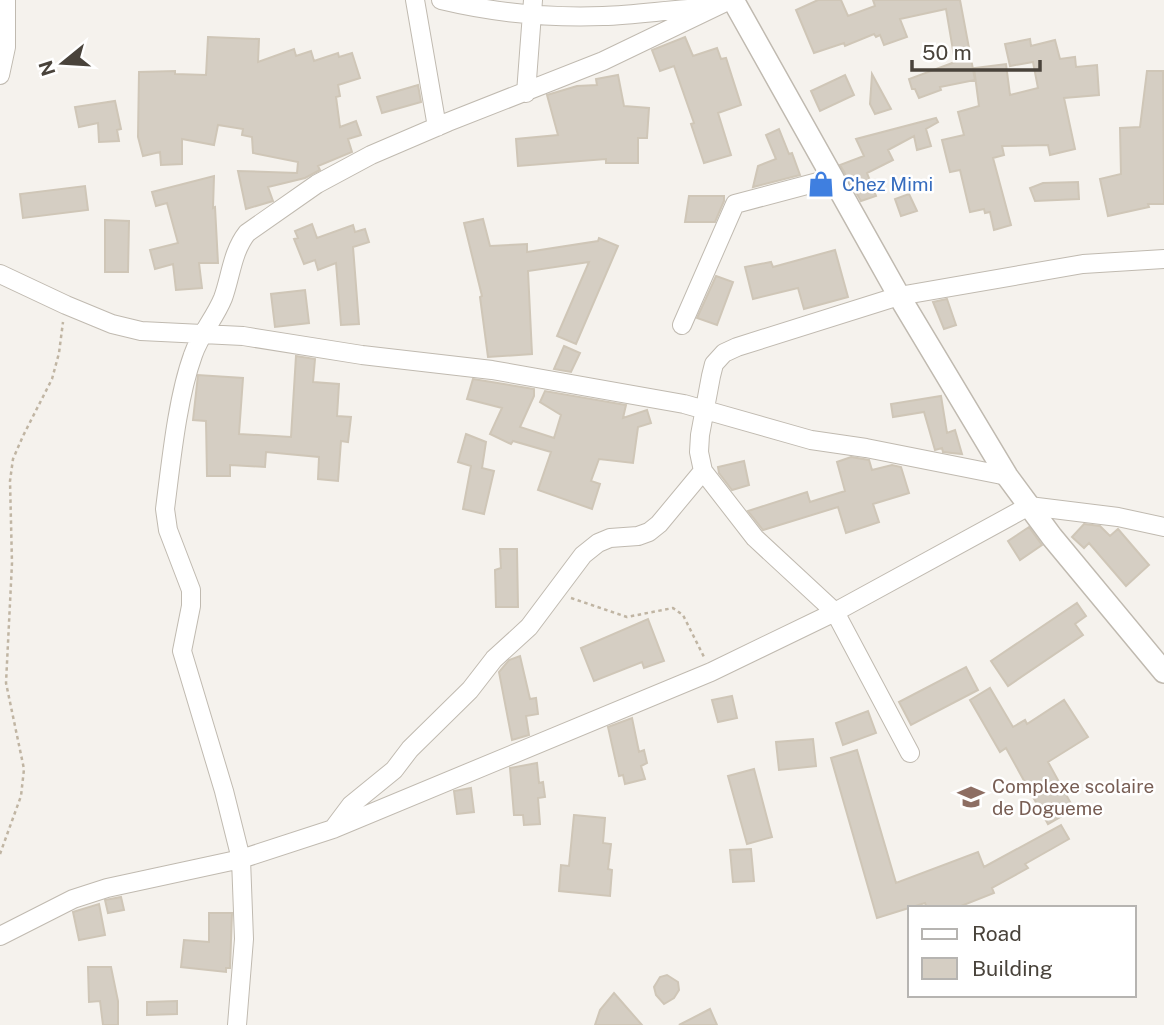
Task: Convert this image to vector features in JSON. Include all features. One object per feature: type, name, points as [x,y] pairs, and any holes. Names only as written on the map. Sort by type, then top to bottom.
[{"type":"street","points":[[0,75],[6,47],[6,0]]},
{"type":"street","points":[[415,0],[436,127]]},
{"type":"street","points":[[441,0],[506,13],[533,8],[604,16],[713,8]]},
{"type":"street","points":[[237,1025],[244,939],[240,859],[224,791],[182,651],[191,606],[191,590],[169,530],[165,509],[186,380],[201,334],[221,303],[239,243],[247,233],[317,184],[371,155],[603,61],[732,0],[899,296],[1007,476],[1164,672]]},
{"type":"street","points":[[526,93],[533,8]]},
{"type":"street","points":[[682,325],[735,204],[833,178]]},
{"type":"street","points":[[910,753],[835,612],[755,538],[703,471],[699,452],[704,408],[714,364],[724,353],[737,347],[899,296],[1071,266],[1164,259]]},
{"type":"street","points":[[0,274],[112,324],[141,331],[265,339],[349,353],[492,370],[704,408],[811,440],[1007,476]]},
{"type":"street","points":[[333,829],[351,804],[394,770],[410,749],[470,690],[494,659],[529,627],[583,555],[598,543],[610,538],[638,536],[649,532],[659,524],[703,471]]},
{"type":"street","points":[[0,936],[73,899],[131,882],[240,859],[333,829],[711,672],[835,612],[1029,506],[1118,517],[1164,527]]},
{"type":"path","points":[[0,854],[21,796],[24,769],[6,683],[12,563],[10,481],[13,459],[52,379],[66,305]]},
{"type":"path","points":[[555,591],[593,607],[627,617],[673,608],[679,611],[711,672]]},
{"type":"building","points":[[818,0],[841,0],[848,16],[875,6],[873,0],[960,0],[975,80],[940,87],[941,90],[919,98],[915,89],[912,89],[909,79],[955,62],[946,9],[900,19],[907,37],[884,45],[880,35],[876,37],[874,34],[845,46],[844,43],[814,53],[796,10]]},
{"type":"building","points":[[208,37],[259,39],[258,62],[294,49],[296,56],[311,51],[314,61],[338,53],[339,57],[352,53],[360,78],[338,85],[340,96],[336,97],[340,127],[356,121],[361,135],[348,139],[352,152],[318,166],[320,170],[305,178],[268,187],[273,201],[246,209],[238,171],[297,173],[298,162],[253,153],[252,137],[242,135],[243,129],[218,125],[214,145],[182,139],[182,164],[161,165],[160,152],[143,156],[138,137],[139,72],[175,71],[175,74],[206,75]]},
{"type":"building","points":[[685,37],[693,56],[717,48],[721,59],[726,58],[741,105],[718,113],[731,155],[704,163],[691,124],[694,123],[674,66],[660,71],[652,50]]},
{"type":"building","points":[[1030,39],[1031,46],[1055,40],[1060,59],[1075,57],[1076,67],[1097,65],[1099,95],[1064,98],[1075,149],[1050,155],[1048,145],[1002,146],[1004,155],[993,158],[1011,225],[994,230],[990,212],[985,213],[984,209],[970,212],[960,170],[950,172],[942,140],[964,135],[958,112],[979,106],[974,68],[1006,64],[1010,95],[1038,88],[1033,62],[1010,66],[1005,44]]},
{"type":"building","points":[[1147,71],[1163,71],[1164,204],[1148,204],[1149,207],[1108,216],[1100,179],[1121,174],[1120,128],[1140,127]]},
{"type":"building","points":[[872,74],[891,109],[875,114],[870,104]]},
{"type":"building","points":[[618,75],[624,106],[649,108],[647,138],[638,138],[638,163],[606,163],[606,159],[518,166],[516,139],[558,135],[547,95],[577,86],[597,85],[596,79]]},
{"type":"building","points":[[845,75],[854,95],[820,111],[811,91]]},
{"type":"building","points":[[418,85],[421,102],[382,113],[377,97]]},
{"type":"building","points":[[115,101],[121,129],[117,130],[119,141],[99,142],[98,123],[79,127],[75,107]]},
{"type":"building","points":[[936,118],[938,122],[926,129],[931,146],[917,150],[914,136],[888,150],[893,160],[867,173],[876,196],[861,201],[840,165],[864,156],[856,139]]},
{"type":"building","points":[[779,129],[800,175],[753,187],[758,166],[776,159],[766,135]]},
{"type":"building","points":[[214,176],[213,208],[215,207],[218,263],[199,263],[202,288],[176,290],[173,264],[155,269],[150,250],[178,243],[167,203],[156,206],[152,192]]},
{"type":"building","points":[[1078,182],[1079,199],[1035,201],[1030,188],[1043,183]]},
{"type":"building","points":[[85,186],[88,210],[23,218],[20,194]]},
{"type":"building","points":[[909,194],[917,211],[901,216],[895,199]]},
{"type":"building","points":[[689,196],[724,196],[715,222],[685,222]]},
{"type":"building","points":[[483,219],[490,246],[527,244],[527,252],[598,241],[599,238],[618,246],[576,344],[557,336],[589,262],[528,271],[532,354],[488,357],[482,296],[464,223]]},
{"type":"building","points":[[105,220],[129,221],[128,272],[105,272]]},
{"type":"building","points":[[312,224],[317,238],[353,225],[355,232],[365,229],[369,242],[353,247],[359,324],[341,325],[336,263],[318,270],[315,260],[304,264],[294,239],[298,238],[295,231]]},
{"type":"building","points":[[835,250],[848,297],[804,309],[798,288],[753,299],[745,267],[771,262],[773,267]]},
{"type":"building","points":[[716,276],[733,282],[717,325],[697,318]]},
{"type":"building","points":[[305,290],[309,323],[275,327],[271,294]]},
{"type":"building","points":[[947,299],[956,325],[944,329],[933,302]]},
{"type":"building","points":[[564,346],[580,353],[571,372],[554,369]]},
{"type":"building","points":[[296,356],[315,359],[313,382],[339,384],[337,416],[351,417],[348,442],[341,441],[338,481],[318,479],[319,457],[266,452],[265,467],[230,465],[230,476],[207,476],[206,421],[193,420],[198,375],[243,378],[239,434],[291,437]]},
{"type":"building","points":[[473,379],[534,389],[534,396],[520,427],[554,438],[561,415],[540,402],[545,391],[626,405],[623,418],[647,410],[651,423],[638,427],[633,463],[599,459],[591,481],[600,484],[592,509],[538,490],[551,452],[513,441],[511,444],[490,434],[502,408],[467,399]]},
{"type":"building","points":[[941,396],[947,433],[955,430],[962,454],[943,452],[942,448],[935,450],[924,412],[893,417],[891,404]]},
{"type":"building","points":[[466,434],[486,442],[482,468],[494,471],[484,514],[463,509],[471,466],[458,462]]},
{"type":"building","points":[[851,457],[869,460],[872,470],[892,465],[901,467],[909,493],[873,504],[879,522],[846,533],[838,507],[763,530],[748,511],[807,492],[810,502],[845,491],[837,462]]},
{"type":"building","points":[[744,461],[749,485],[732,490],[719,473],[718,467]]},
{"type":"building","points":[[1084,524],[1100,526],[1110,536],[1118,529],[1149,565],[1126,586],[1089,543],[1084,548],[1072,537]]},
{"type":"building","points":[[1029,527],[1042,545],[1020,560],[1008,541]]},
{"type":"building","points":[[500,549],[517,549],[518,607],[496,607],[495,570],[501,568]]},
{"type":"building","points":[[1077,603],[1086,616],[1075,624],[1083,635],[1008,686],[991,661]]},
{"type":"building","points":[[648,619],[664,661],[644,668],[642,662],[594,681],[581,648]]},
{"type":"building","points":[[520,656],[530,699],[536,698],[538,714],[526,716],[529,735],[512,740],[499,672],[509,660]]},
{"type":"building","points":[[966,667],[978,690],[911,725],[899,702]]},
{"type":"building","points":[[990,688],[1013,727],[1025,720],[1027,724],[1064,700],[1088,737],[1048,762],[1074,809],[1048,824],[1006,748],[1000,752],[970,700]]},
{"type":"building","points":[[732,696],[737,718],[718,722],[712,700]]},
{"type":"building","points":[[868,711],[876,733],[843,745],[836,723]]},
{"type":"building","points":[[632,718],[639,752],[644,750],[647,763],[641,766],[645,779],[625,784],[623,775],[619,776],[608,727]]},
{"type":"building","points":[[813,739],[816,766],[779,770],[776,742]]},
{"type":"building","points":[[857,750],[896,883],[978,852],[984,867],[1061,825],[1069,839],[1025,864],[1028,868],[992,888],[994,893],[961,906],[926,906],[925,903],[908,906],[908,908],[877,918],[831,758]]},
{"type":"building","points":[[537,763],[539,783],[543,782],[545,797],[538,798],[540,824],[524,825],[523,815],[514,815],[510,768]]},
{"type":"building","points":[[754,769],[772,837],[747,844],[728,776]]},
{"type":"building","points":[[471,788],[474,812],[457,814],[454,791]]},
{"type":"building","points":[[574,815],[605,818],[603,843],[611,844],[608,869],[612,870],[610,896],[559,891],[561,865],[569,866]]},
{"type":"building","points":[[751,849],[754,881],[733,882],[730,850]]},
{"type":"building","points":[[121,897],[124,910],[108,913],[105,900]]},
{"type":"building","points":[[99,904],[105,935],[79,940],[73,912]]},
{"type":"building","points":[[209,913],[232,913],[230,968],[226,968],[226,972],[181,967],[184,940],[209,942]]},
{"type":"building","points":[[88,967],[111,967],[118,1001],[118,1025],[103,1025],[100,1001],[89,1002]]},
{"type":"building","points":[[667,975],[678,982],[679,990],[674,998],[664,1004],[656,995],[654,987],[660,977]]},
{"type":"building","points":[[614,993],[642,1025],[595,1025],[600,1010]]},
{"type":"building","points":[[177,1001],[177,1014],[147,1015],[147,1002]]},
{"type":"building","points":[[710,1009],[717,1025],[679,1025]]},
{"type":"place","name":"Chez Mimi","points":[[821,184]]},
{"type":"place","name":"Complexe scolaire de Dogueme","points":[[971,797]]}]
